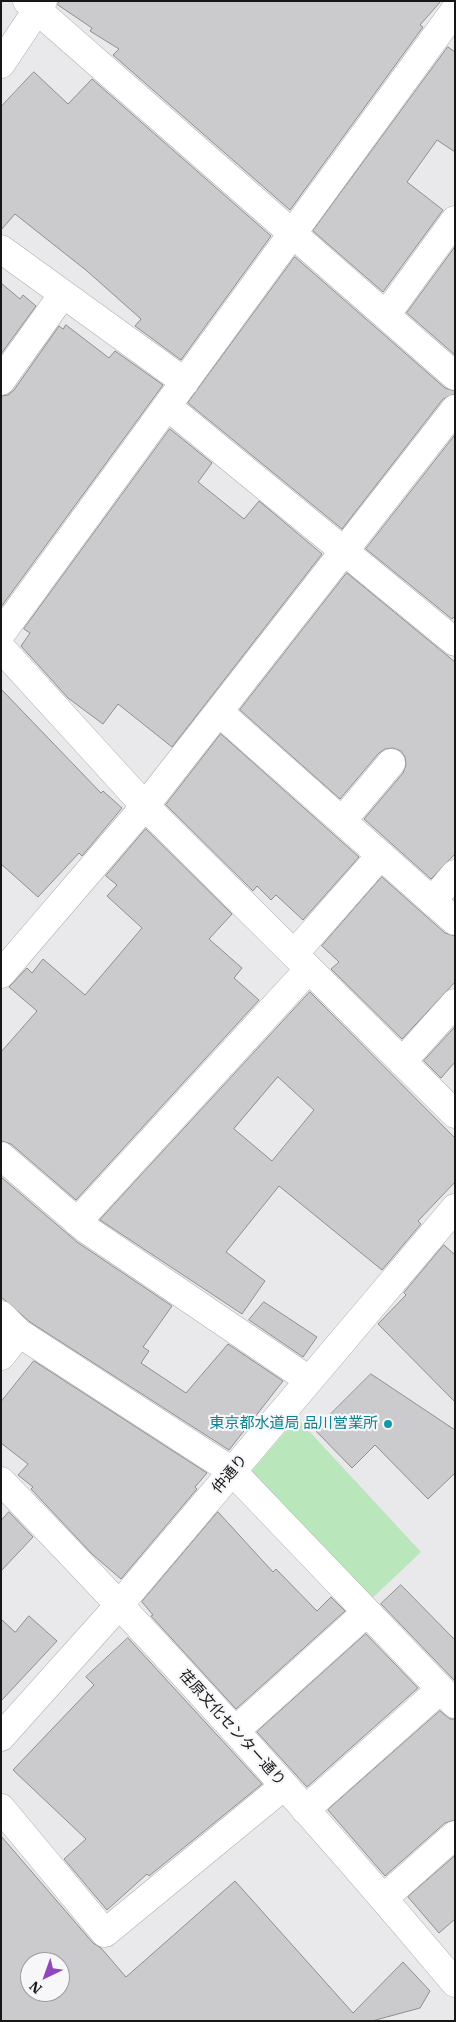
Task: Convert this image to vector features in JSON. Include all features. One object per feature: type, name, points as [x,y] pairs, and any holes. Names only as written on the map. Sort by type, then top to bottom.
[{"type":"street","points":[[1,64],[36,4],[455,376]]},
{"type":"street","points":[[455,10],[446,39],[293,234],[167,406],[2,646],[144,806],[455,1114]]},
{"type":"street","points":[[386,315],[455,220]]},
{"type":"street","points":[[1,249],[185,382]]},
{"type":"street","points":[[1,381],[63,294]]},
{"type":"street","points":[[167,406],[455,642]]},
{"type":"street","points":[[1,974],[144,806],[455,409]]},
{"type":"street","points":[[219,712],[455,921]]},
{"type":"street","points":[[342,821],[391,764]]},
{"type":"street","points":[[77,1222],[302,961],[381,855]]},
{"type":"street","points":[[432,901],[455,874]]},
{"type":"street","points":[[402,1062],[455,1003]]},
{"type":"street","points":[[1,1156],[77,1222],[309,1380]]},
{"type":"street","name":"仲通り","points":[[1,1736],[120,1604],[455,1208]]},
{"type":"street","points":[[1,1356],[10,1324],[232,1471],[448,1697],[305,1810]]},
{"type":"street","name":"荏原文化センター通り","points":[[1,1481],[120,1604],[235,1731],[384,1898],[455,1983]]},
{"type":"street","points":[[235,1731],[367,1612]]},
{"type":"street","points":[[1,1808],[105,1933],[284,1786]]},
{"type":"street","points":[[384,1898],[455,1835]]},
{"type":"green space","points":[[297,1418],[421,1552],[365,1605],[246,1478]]},
{"type":"building","points":[[59,1],[441,1],[420,25],[423,27],[290,210],[113,55],[119,49],[90,31],[92,28],[58,5]]},
{"type":"building","points":[[448,47],[455,52],[455,152],[437,140],[407,182],[443,210],[383,292],[313,231]]},
{"type":"building","points":[[34,72],[68,104],[92,79],[271,236],[181,360],[135,326],[141,319],[87,271],[15,214],[1,230],[1,107]]},
{"type":"building","points":[[455,247],[455,355],[407,313]]},
{"type":"building","points":[[295,257],[445,388],[455,391],[455,394],[443,399],[342,529],[188,403]]},
{"type":"building","points":[[1,283],[20,299],[23,295],[36,306],[1,354]]},
{"type":"building","points":[[66,325],[109,358],[115,351],[163,385],[1,607],[1,396],[8,395],[14,390],[59,326],[63,329]]},
{"type":"building","points":[[170,429],[212,463],[198,482],[244,519],[259,501],[322,554],[172,747],[118,704],[103,724],[68,698],[21,646],[30,633],[24,629]]},
{"type":"building","points":[[455,435],[455,616],[452,619],[366,549]]},
{"type":"building","points":[[347,573],[455,662],[455,854],[431,879],[364,819],[403,773],[406,765],[405,757],[401,751],[393,748],[385,749],[379,753],[340,799],[240,710]]},
{"type":"building","points":[[1,689],[101,793],[103,791],[122,808],[82,856],[79,853],[38,897],[1,864]]},
{"type":"building","points":[[221,734],[359,857],[303,920],[276,895],[271,900],[257,886],[253,891],[166,805]]},
{"type":"building","points":[[146,829],[232,914],[209,939],[242,968],[234,978],[259,1000],[76,1200],[11,1144],[1,1141],[1,1052],[37,1011],[9,987],[27,968],[32,973],[43,959],[85,995],[142,928],[107,896],[117,885],[106,876]]},
{"type":"building","points":[[382,877],[445,933],[455,936],[455,982],[402,1039],[331,969],[339,962],[322,946]]},
{"type":"building","points":[[310,992],[455,1138],[455,1182],[418,1221],[421,1224],[382,1270],[279,1186],[226,1252],[265,1281],[242,1314],[100,1220]],"holes":[[[278,1077],[314,1110],[272,1161],[234,1129]]]},
{"type":"building","points":[[455,1027],[455,1062],[441,1078],[424,1061]]},
{"type":"building","points":[[1,1177],[77,1242],[172,1306],[143,1347],[149,1351],[141,1363],[186,1393],[228,1344],[283,1381],[229,1450],[30,1322],[1,1297]]},
{"type":"building","points":[[444,1245],[455,1255],[455,1402],[378,1324],[406,1295],[404,1293]]},
{"type":"building","points":[[264,1302],[317,1337],[303,1357],[249,1320]]},
{"type":"building","points":[[34,1361],[207,1473],[195,1487],[197,1489],[121,1579],[92,1554],[31,1489],[33,1487],[18,1475],[28,1464],[1,1443],[1,1402]]},
{"type":"building","name":"東京都水道局 品川営業所","points":[[371,1374],[455,1430],[455,1473],[428,1499],[375,1445],[352,1468],[315,1430]]},
{"type":"building","points":[[9,1512],[33,1537],[1,1571],[1,1521]]},
{"type":"building","points":[[218,1512],[273,1572],[276,1569],[317,1611],[331,1597],[345,1611],[236,1709],[151,1616],[153,1615],[142,1602]]},
{"type":"building","points":[[401,1585],[455,1640],[455,1681],[381,1604]]},
{"type":"building","points":[[29,1616],[57,1641],[1,1701],[1,1619],[15,1632]]},
{"type":"building","points":[[366,1634],[418,1688],[307,1787],[257,1732]]},
{"type":"building","points":[[128,1638],[262,1784],[149,1876],[147,1874],[107,1910],[64,1859],[86,1839],[13,1770],[94,1685],[86,1677]]},
{"type":"building","points":[[440,1711],[450,1719],[455,1719],[455,1820],[445,1823],[385,1876],[328,1810]]},
{"type":"building","points":[[1,1836],[93,1943],[101,1948],[126,1977],[235,1881],[353,2013],[403,1962],[430,1991],[420,2008],[372,2021],[1,2021]]},
{"type":"building","points":[[455,1856],[455,1919],[439,1933],[408,1897]]},
{"type":"place","name":"東京都水道局 品川営業所","points":[[388,1424]]}]
